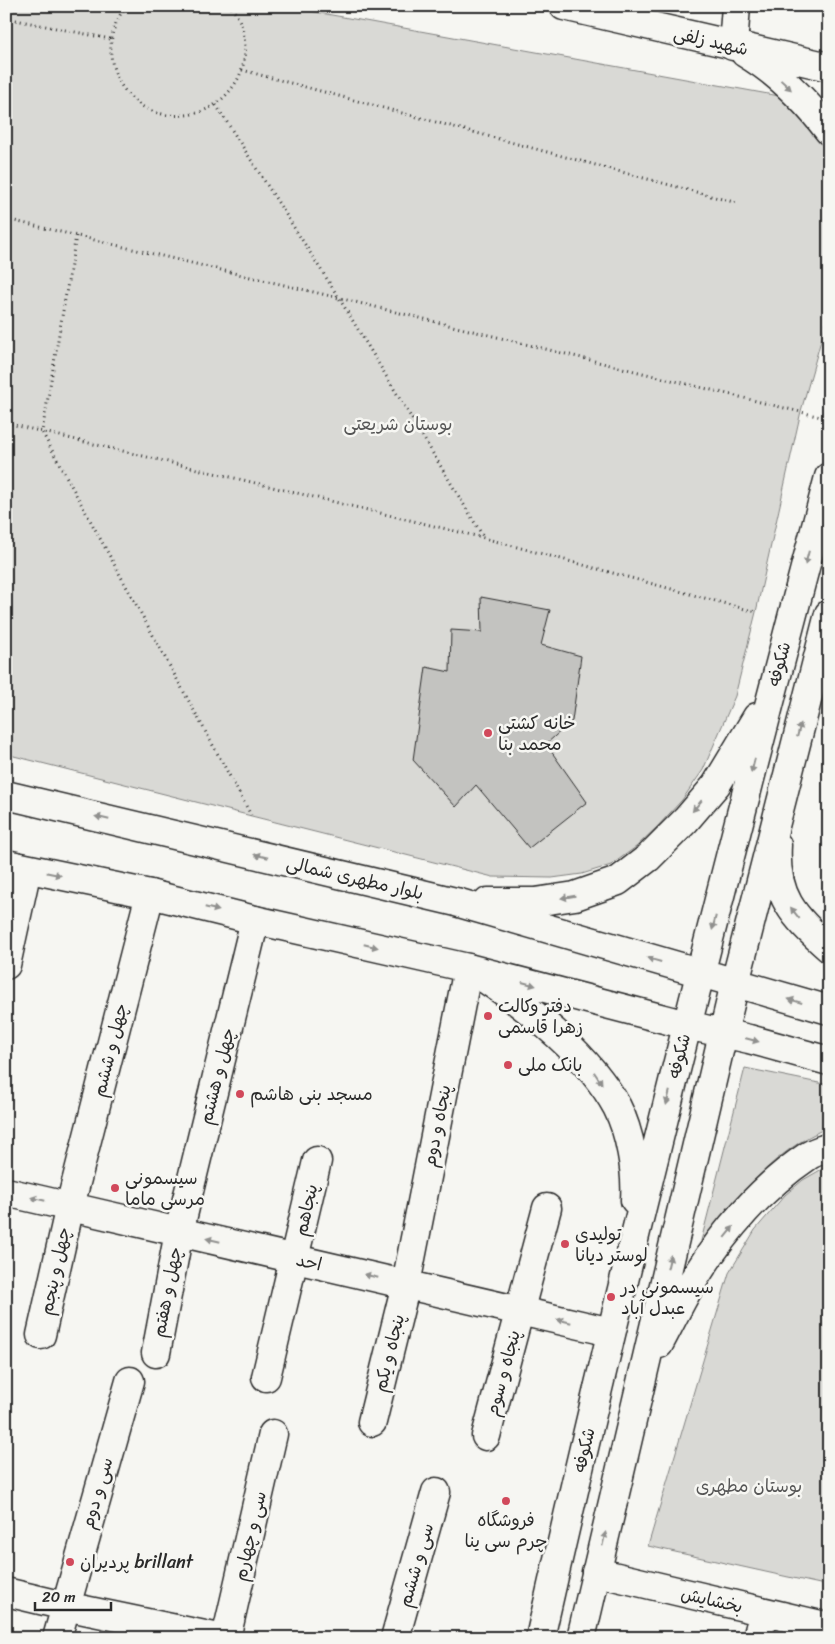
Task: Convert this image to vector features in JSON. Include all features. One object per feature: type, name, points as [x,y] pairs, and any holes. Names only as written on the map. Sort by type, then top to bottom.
[{"type":"main road","name":"شهید زلفی","points":[[564,6],[597,10],[732,46],[829,67]]},
{"type":"main road","points":[[736,6],[732,46],[753,58],[784,82],[816,114],[829,131]]},
{"type":"main road","name":"شکوفه","points":[[540,1638],[611,1332],[687,1025],[829,477]]},
{"type":"main road","name":"شکوفه","points":[[581,1638],[735,983],[784,789],[822,672],[829,614]]},
{"type":"main road","points":[[456,902],[535,902],[575,896],[618,881],[654,851],[686,820],[716,785],[772,692]]},
{"type":"main road","points":[[784,789],[776,864],[781,888],[790,909],[807,929],[829,948]]},
{"type":"main road","name":"بلوار مطهری شمالی","points":[[6,795],[456,902],[829,1010]]},
{"type":"main road","points":[[6,965],[17,866],[150,894],[255,920],[468,968],[687,1025],[723,1032],[829,1061]]},
{"type":"main road","name":"چهل و ششم","points":[[70,1206],[150,894]]},
{"type":"main road","name":"چهل و هشتم","points":[[179,1232],[255,920]]},
{"type":"main road","points":[[468,968],[496,986],[564,1041],[594,1072],[618,1108],[632,1150],[635,1189],[628,1264]]},
{"type":"main road","name":"پنجاه و دوم","points":[[406,1284],[468,968]]},
{"type":"main road","points":[[641,1379],[696,1277],[716,1247],[746,1210],[775,1182],[809,1156],[829,1147]]},
{"type":"main road","name":"پنجاهم","points":[[266,1377],[317,1162]]},
{"type":"main road","name":"احد","points":[[6,1192],[611,1332]]},
{"type":"main road","name":"چهل و پنجم","points":[[41,1335],[70,1206]]},
{"type":"main road","name":"پنجاه و سوم","points":[[486,1436],[547,1208]]},
{"type":"main road","name":"چهل و هفتم","points":[[156,1353],[179,1232]]},
{"type":"main road","name":"پنجاه و یکم","points":[[372,1422],[406,1284]]},
{"type":"main road","name":"سی و دوم","points":[[57,1638],[130,1380]]},
{"type":"main road","name":"سی و چهارم","points":[[226,1638],[273,1434]]},
{"type":"main road","name":"سی و ششم","points":[[395,1638],[436,1492]]},
{"type":"main road","name":"بخشایش","points":[[596,1572],[829,1627]]},
{"type":"main road","points":[[6,1592],[219,1638]]},
{"type":"main road","points":[[757,1638],[764,1612]]},
{"type":"path","points":[[126,6],[117,17],[110,38],[111,61],[118,82],[132,99],[151,112],[173,117],[195,114],[216,105],[232,90],[242,70],[246,49],[243,29],[234,10],[230,6]]},
{"type":"path","points":[[6,18],[110,38]]},
{"type":"path","points":[[242,70],[737,203]]},
{"type":"path","points":[[216,105],[339,298],[484,538]]},
{"type":"path","points":[[6,219],[339,298],[829,419]]},
{"type":"path","points":[[76,236],[42,432],[250,816]]},
{"type":"path","points":[[6,423],[484,538],[756,612]]},
{"type":"green space","name":"بوستان شریعتی","points":[[6,6],[282,6],[829,105],[829,312],[801,411],[756,612],[735,696],[703,770],[682,800],[636,847],[611,865],[582,874],[552,878],[493,877],[6,754]]},
{"type":"green space","points":[[745,1068],[829,1085],[829,1127],[791,1148],[758,1176],[701,1241]]},
{"type":"green space","name":"بوستان مطهری","points":[[829,1165],[829,1586],[648,1546],[729,1273],[755,1230],[785,1195],[803,1180]]},
{"type":"building","name":"خانه کشتی محمد بنا","points":[[481,597],[550,610],[541,645],[581,656],[572,721],[546,744],[587,802],[529,848],[476,785],[456,807],[413,760],[426,667],[450,672],[451,630],[482,632]]},
{"type":"place","name":"خانه کشتی محمد بنا","points":[[488,733]]},
{"type":"place","name":"دفتر وکالت زهرا قاسمی","points":[[488,1016]]},
{"type":"place","name":"بانک ملی","points":[[508,1065]]},
{"type":"place","name":"مسجد بنی هاشم","points":[[240,1094]]},
{"type":"place","name":"سیسمونی مرسی ماما","points":[[115,1188]]},
{"type":"place","name":"تولیدی لوستر دیانا","points":[[565,1244]]},
{"type":"place","name":"سیسمونی در عبدل آباد","points":[[611,1297]]},
{"type":"place","name":"فروشگاه چرم سی ینا","points":[[506,1501]]},
{"type":"place","name":"پردیران brillant","points":[[70,1562]]}]
